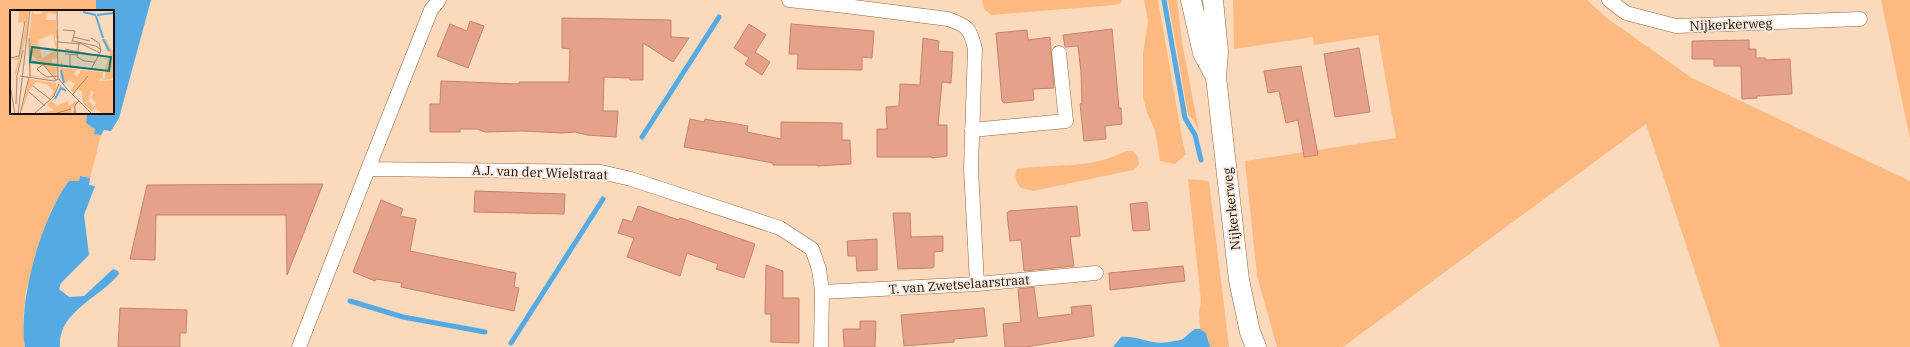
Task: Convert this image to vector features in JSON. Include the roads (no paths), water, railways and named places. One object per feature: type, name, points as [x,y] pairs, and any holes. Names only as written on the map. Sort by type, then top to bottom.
[{"type":"street","points":[[299,347],[431,10],[439,0]]},
{"type":"street","points":[[788,0],[948,19],[961,23],[971,32],[975,49],[971,168],[977,284]]},
{"type":"street","name":"Nijkerkerweg","points":[[1192,0],[1203,53],[1216,77]]},
{"type":"street","name":"Nijkerkerweg","points":[[1213,0],[1218,52],[1216,77],[1239,280],[1242,301],[1255,345]]},
{"type":"street","name":"Nijkerkerweg","points":[[1609,0],[1626,13],[1676,26],[1860,19]]},
{"type":"street","points":[[972,130],[1066,121],[1059,53]]},
{"type":"street","name":"A.J. van der Wielstraat","points":[[368,169],[601,172],[631,178],[780,228],[812,249],[819,269],[822,292],[821,347]]},
{"type":"street","name":"T. van Zwetselaarstraat","points":[[822,292],[977,284],[1096,273]]},
{"type":"water","points":[[96,0],[151,0],[119,118],[111,131],[104,130],[101,135],[94,134],[95,129],[86,123],[87,114],[114,114],[114,10],[96,10]]},
{"type":"water","points":[[80,176],[90,178],[89,185],[95,186],[84,215],[89,255],[61,283],[59,289],[69,297],[84,296],[113,269],[118,271],[119,274],[82,306],[65,324],[61,335],[60,347],[25,347],[23,329],[28,284],[41,237],[59,196],[69,181],[79,181]]},
{"type":"water","points":[[1195,329],[1200,329],[1206,333],[1210,347],[1113,347],[1121,337],[1159,343],[1183,339]]},
{"type":"waterway","points":[[1164,0],[1185,118],[1195,135],[1201,160]]},
{"type":"waterway","points":[[642,137],[719,17]]},
{"type":"waterway","points":[[511,343],[603,199]]},
{"type":"waterway","points":[[350,301],[403,317],[485,332]]}]
